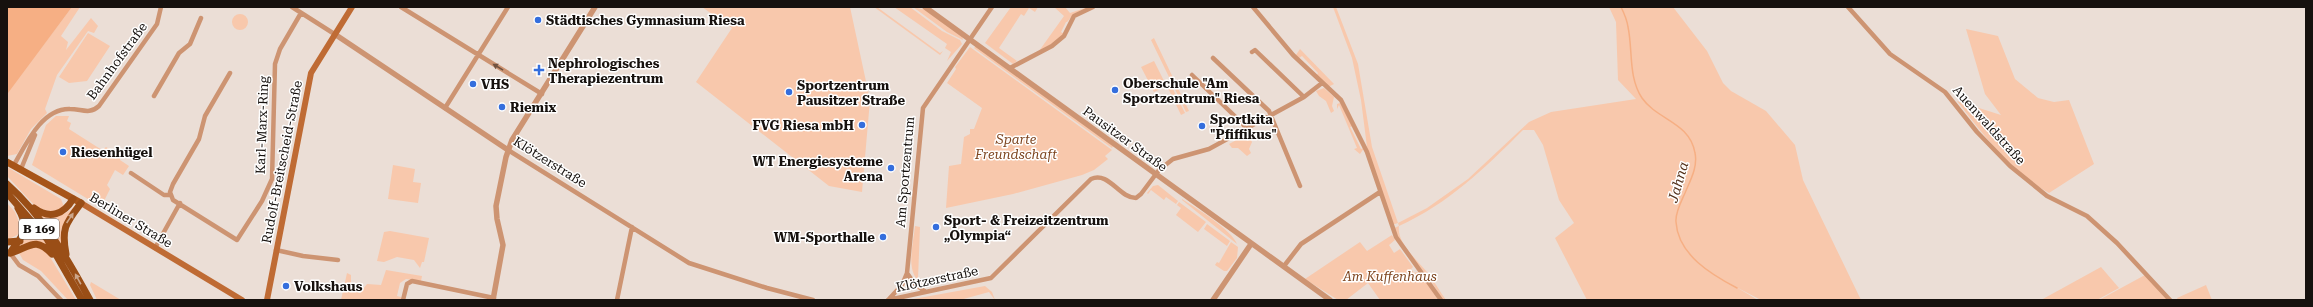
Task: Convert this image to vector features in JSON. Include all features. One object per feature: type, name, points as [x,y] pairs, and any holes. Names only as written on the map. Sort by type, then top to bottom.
[{"type":"highway","name":"B 169","points":[[7,184],[25,202],[51,234],[82,300]]},
{"type":"highway","name":"B 169","points":[[7,193],[39,229],[64,261],[90,300]]},
{"type":"highway","points":[[8,253],[20,241],[25,229],[25,222],[13,199]]},
{"type":"highway","points":[[25,202],[39,212],[57,215],[68,207],[73,199]]},
{"type":"highway","points":[[64,261],[63,231],[81,203]]},
{"type":"highway","points":[[7,242],[20,241]]},
{"type":"highway","points":[[8,253],[25,246],[37,244],[48,249],[64,261]]},
{"type":"main road","name":"Rudolf-Breitscheid-Straße","points":[[266,300],[311,73],[352,7]]},
{"type":"main road","name":"Berliner Straße","points":[[11,163],[81,203],[242,300]]},
{"type":"street","name":"Bahnhofstraße","points":[[11,163],[49,115],[59,110],[72,109],[89,111],[99,106],[157,24],[161,7]]},
{"type":"street","name":"Klötzerstraße","points":[[292,7],[508,150],[689,263],[767,288],[813,300]]},
{"type":"street","points":[[400,7],[542,94]]},
{"type":"street","points":[[445,108],[508,7]]},
{"type":"street","points":[[403,300],[407,283],[412,281],[493,299],[503,245],[496,218],[496,206],[508,150],[595,7]]},
{"type":"street","name":"Pausitzer Straße","points":[[925,7],[1330,300]]},
{"type":"street","name":"Am Sportzentrum","points":[[888,300],[902,285],[907,273],[922,111],[936,86],[992,7]]},
{"type":"street","points":[[1010,68],[1052,46],[1064,36],[1074,16],[1093,7]]},
{"type":"street","points":[[1253,7],[1293,55],[1341,100],[1365,148],[1399,243],[1441,300]]},
{"type":"street","name":"Auenwaldstraße","points":[[1848,7],[1890,54],[1945,92],[1977,132],[2010,166],[2047,196],[2087,216],[2117,243],[2170,300]]},
{"type":"street","name":"Karl-Marx-Ring","points":[[131,173],[164,195],[170,195],[173,200],[237,240],[270,186],[274,172],[276,61],[280,49],[301,13]]},
{"type":"street","points":[[154,96],[179,53],[190,44],[201,18]]},
{"type":"street","points":[[1252,52],[1255,50],[1304,97]]},
{"type":"street","points":[[1213,58],[1269,110],[1270,116],[1300,186]]},
{"type":"street","points":[[170,195],[173,184],[199,139],[205,116],[230,73]]},
{"type":"street","points":[[1192,75],[1243,124],[1246,129]]},
{"type":"street","points":[[1155,174],[1173,159],[1201,152],[1304,97],[1322,83]]},
{"type":"street","name":"Bahnhofstraße","points":[[21,169],[37,130]]},
{"type":"street","name":"Klötzerstraße","points":[[888,300],[924,291],[991,278],[1091,179],[1099,177],[1105,179],[1133,198],[1141,194],[1155,174]]},
{"type":"street","points":[[1284,266],[1301,244],[1380,192]]},
{"type":"street","points":[[155,248],[180,204]]},
{"type":"street","points":[[618,300],[632,227]]},
{"type":"street","points":[[1213,300],[1251,244]]},
{"type":"street","points":[[276,250],[303,256],[338,260]]},
{"type":"street","points":[[8,253],[19,265],[38,276],[61,300]]},
{"type":"street","points":[[907,273],[911,280],[924,291]]},
{"type":"green space","points":[[72,7],[80,7],[61,36],[68,42],[66,50],[91,18],[98,26],[94,33],[88,31],[57,75],[45,109],[47,113],[31,129],[17,154],[7,156],[7,93]]},
{"type":"green space","name":"Sportzentrum Pausitzer Straße","points":[[702,7],[850,7],[870,100],[862,192],[829,186],[696,82],[732,28]]},
{"type":"green space","points":[[874,7],[877,7],[940,53],[943,51],[940,55]]},
{"type":"green space","points":[[894,7],[910,7],[942,31],[960,40],[962,44],[947,61],[951,52],[945,48],[947,44]]},
{"type":"green space","points":[[913,7],[926,10],[962,36],[963,40],[947,32]]},
{"type":"green space","points":[[1011,7],[1038,7],[1035,12],[1029,8],[1024,16],[1021,14],[999,48],[1017,61],[1013,64],[985,43]]},
{"type":"green space","points":[[1054,7],[1065,7],[1070,13],[1088,7],[1074,14],[1066,22],[1061,32],[1064,34],[1057,41],[1039,51],[1064,16]]},
{"type":"green space","points":[[1333,7],[1336,7],[1358,64],[1372,147],[1398,223],[1392,225],[1367,147],[1361,100],[1352,58]]},
{"type":"green space","points":[[1609,7],[1673,7],[1707,51],[1723,83],[1731,91],[1766,111],[1795,145],[1803,180],[1861,300],[1761,300],[1736,287],[1758,300],[1587,300],[1555,238],[1574,223],[1559,200],[1543,145],[1534,130],[1523,130],[1465,184],[1434,207],[1399,226],[1398,223],[1427,208],[1468,179],[1529,122],[1551,112],[1636,99],[1618,80],[1616,22]]},
{"type":"green space","points":[[240,14],[247,19],[248,22],[243,29],[240,30],[233,25],[232,22],[237,15]]},
{"type":"green space","points":[[1966,29],[1998,36],[2015,79],[2038,98],[2054,102],[2069,100],[2094,164],[2049,193],[2023,175],[1999,152],[1957,101],[2001,115],[1985,94]]},
{"type":"green space","points":[[88,33],[110,46],[87,81],[69,83],[59,77]]},
{"type":"green space","points":[[1154,38],[1189,111],[1186,112],[1151,40]]},
{"type":"green space","points":[[976,46],[1113,146],[1112,148],[974,48]]},
{"type":"green space","name":"Sparte Freundschaft","points":[[970,47],[1112,150],[1105,156],[1108,159],[1094,170],[1082,175],[1013,194],[946,208],[949,166],[961,164],[964,137],[970,134],[970,129],[974,129],[982,108],[947,83],[956,69],[955,67]]},
{"type":"green space","points":[[1300,49],[1334,84],[1328,87],[1317,75],[1318,73],[1302,56],[1299,58],[1296,55]]},
{"type":"green space","points":[[1154,61],[1165,83],[1169,81],[1185,113],[1181,115],[1167,86],[1154,92],[1141,67]]},
{"type":"green space","points":[[1324,88],[1334,97],[1332,106],[1334,111],[1331,113],[1326,101],[1319,96],[1316,91]]},
{"type":"green space","points":[[1340,103],[1353,126],[1350,127],[1361,149],[1364,148],[1360,154],[1354,149],[1357,148],[1339,105],[1337,109],[1337,104]]},
{"type":"green space","points":[[56,116],[69,116],[67,121],[71,123],[69,129],[102,150],[106,147],[120,155],[120,160],[129,166],[123,175],[115,170],[107,185],[110,189],[101,207],[32,165],[46,125]]},
{"type":"green space","points":[[1244,136],[1249,136],[1252,142],[1249,149],[1251,153],[1247,156],[1238,148],[1232,148],[1229,144]]},
{"type":"green space","points":[[393,165],[415,169],[413,182],[421,183],[418,203],[388,199]]},
{"type":"green space","points":[[7,167],[61,199],[64,207],[54,213],[36,207],[7,176]]},
{"type":"green space","points":[[1158,185],[1178,201],[1176,204],[1166,197],[1164,200],[1151,190],[1148,194],[1147,193],[1153,186]]},
{"type":"green space","points":[[1182,200],[1221,226],[1234,238],[1237,244]]},
{"type":"green space","points":[[1179,202],[1206,222],[1198,232],[1176,215],[1181,208],[1177,205]]},
{"type":"green space","points":[[7,203],[15,212],[21,227],[19,234],[7,240]]},
{"type":"green space","points":[[74,207],[61,230],[62,245],[39,214],[58,216],[66,213]]},
{"type":"green space","points":[[28,220],[47,245],[17,249],[26,236]]},
{"type":"green space","points":[[1207,224],[1230,241],[1227,246],[1204,229]]},
{"type":"green space","points":[[915,226],[920,227],[918,279],[931,281],[931,286],[922,283],[916,278],[913,271],[911,262]]},
{"type":"green space","points":[[1399,226],[1401,240],[1430,276],[1446,300],[1443,300],[1429,278],[1403,247],[1394,228]]},
{"type":"green space","points":[[390,231],[429,238],[424,262],[422,262],[420,268],[414,260],[397,257],[384,262],[377,261],[384,232]]},
{"type":"green space","name":"Am Kuffenhaus","points":[[1392,235],[1395,240],[1389,245],[1394,253],[1400,249],[1413,267],[1411,269],[1414,273],[1418,272],[1433,290],[1438,300],[1380,300],[1368,283],[1346,300],[1338,300],[1305,279],[1360,242],[1367,251]]},
{"type":"green space","points":[[1231,242],[1238,247],[1237,258],[1227,271],[1224,271],[1215,265],[1217,262],[1219,263]]},
{"type":"green space","points":[[35,246],[47,252],[76,300],[68,300],[41,271],[23,260],[19,253]]},
{"type":"green space","points":[[2101,267],[2119,288],[2097,300],[2041,300]]},
{"type":"green space","points":[[386,270],[422,276],[421,281],[406,279],[400,283],[397,296],[401,297],[401,300],[341,300],[347,273],[351,275],[351,290],[360,293],[367,284],[381,285]]},
{"type":"green space","points":[[2145,275],[2169,300],[2099,300]]},
{"type":"green space","points":[[91,282],[121,300],[97,300],[90,285]]},
{"type":"green space","points":[[2206,285],[2212,300],[2178,300],[2177,298]]},
{"type":"green space","points":[[985,286],[992,292],[995,300],[989,292],[960,300],[908,300]]},
{"type":"shaded area","points":[[7,7],[72,7],[8,93],[7,101]]},
{"type":"waterway","name":"Jahna","points":[[1621,7],[1628,24],[1633,72],[1642,98],[1656,112],[1687,134],[1695,153],[1696,158],[1693,174],[1676,215],[1678,234],[1690,254],[1698,262],[1717,277],[1737,288]]},
{"type":"place","name":"Städtisches Gymnasium Riesa","points":[[538,20]]},
{"type":"place","name":"Nephrologisches Therapiezentrum","points":[[539,70]]},
{"type":"place","name":"VHS","points":[[473,84]]},
{"type":"place","name":"Oberschule \"Am Sportzentrum\" Riesa","points":[[1115,90]]},
{"type":"place","name":"Sportzentrum Pausitzer Straße","points":[[789,92]]},
{"type":"place","name":"Riemix","points":[[502,107]]},
{"type":"place","name":"FVG Riesa mbH","points":[[862,125]]},
{"type":"place","name":"Sportkita \"Pfiffikus\"","points":[[1202,126]]},
{"type":"place","name":"Riesenhügel","points":[[63,152]]},
{"type":"place","name":"WT Energiesysteme Arena","points":[[891,168]]},
{"type":"place","name":"Sport- & Freizeitzentrum „Olympia“","points":[[936,227]]},
{"type":"place","name":"WM-Sporthalle","points":[[883,237]]},
{"type":"place","name":"Volkshaus","points":[[286,286]]}]
